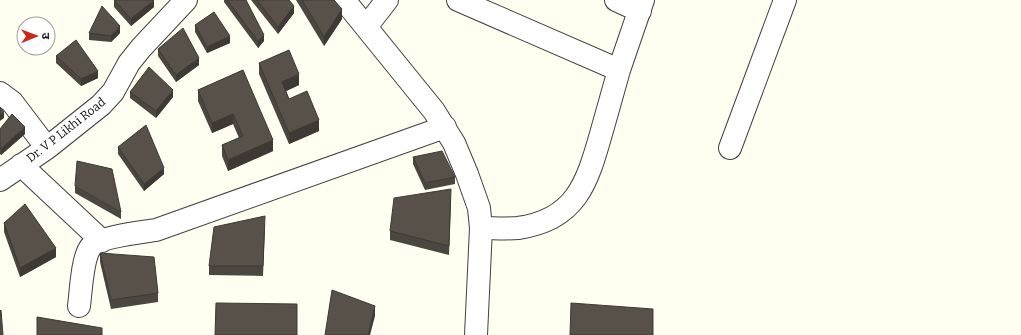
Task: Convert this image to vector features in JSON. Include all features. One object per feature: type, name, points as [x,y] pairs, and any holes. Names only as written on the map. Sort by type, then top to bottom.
[{"type":"street","name":"Dr. V P Likhi Road","points":[[0,180],[47,148],[101,105],[114,92],[130,63],[142,48],[186,0]]},
{"type":"street","points":[[344,0],[434,111],[454,143],[479,208],[482,228],[476,335]]},
{"type":"street","points":[[366,27],[387,0]]},
{"type":"street","points":[[458,0],[619,70]]},
{"type":"street","points":[[482,228],[518,228],[544,220],[565,209],[579,192],[589,174],[619,70],[641,5],[616,0]]},
{"type":"street","points":[[730,148],[786,0]]},
{"type":"street","points":[[0,93],[12,102],[47,148]]},
{"type":"street","points":[[79,306],[86,258],[90,248],[94,244],[156,230],[445,127]]},
{"type":"street","points":[[21,165],[102,241]]},
{"type":"building","points":[[114,0],[154,0],[131,19]]},
{"type":"building","points":[[227,0],[246,0],[264,35],[258,41]]},
{"type":"building","points":[[257,0],[289,0],[294,6],[278,27]]},
{"type":"building","points":[[302,0],[334,0],[342,9],[324,37]]},
{"type":"building","points":[[102,6],[120,26],[111,36],[89,33]]},
{"type":"building","points":[[214,12],[230,36],[207,47],[195,25]]},
{"type":"building","points":[[183,28],[199,58],[176,75],[158,49]]},
{"type":"building","points":[[76,40],[98,71],[81,79],[56,56]]},
{"type":"building","points":[[289,50],[299,74],[282,82],[289,99],[307,91],[319,120],[289,133],[259,63]]},
{"type":"building","points":[[149,67],[173,90],[156,111],[130,92]]},
{"type":"building","points":[[243,70],[273,140],[228,160],[222,145],[243,136],[233,114],[212,123],[198,90]]},
{"type":"building","points":[[0,107],[4,112],[0,115]]},
{"type":"building","points":[[12,114],[25,127],[1,149],[0,129]]},
{"type":"building","points":[[146,125],[164,168],[144,184],[118,147]]},
{"type":"building","points":[[442,151],[455,177],[425,183],[413,157]]},
{"type":"building","points":[[77,161],[112,169],[121,212],[75,186]]},
{"type":"building","points":[[451,189],[449,246],[390,231],[394,198]]},
{"type":"building","points":[[25,204],[56,248],[20,268],[4,223]]},
{"type":"building","points":[[265,216],[263,266],[209,266],[214,227]]},
{"type":"building","points":[[100,253],[154,257],[158,293],[111,300]]},
{"type":"building","points":[[332,290],[375,306],[368,335],[325,335]]},
{"type":"building","points":[[216,303],[297,304],[297,335],[215,335]]},
{"type":"building","points":[[571,303],[653,309],[653,335],[570,335]]},
{"type":"building","points":[[1,310],[3,335],[0,335]]},
{"type":"building","points":[[37,317],[102,328],[102,335],[37,335]]}]
